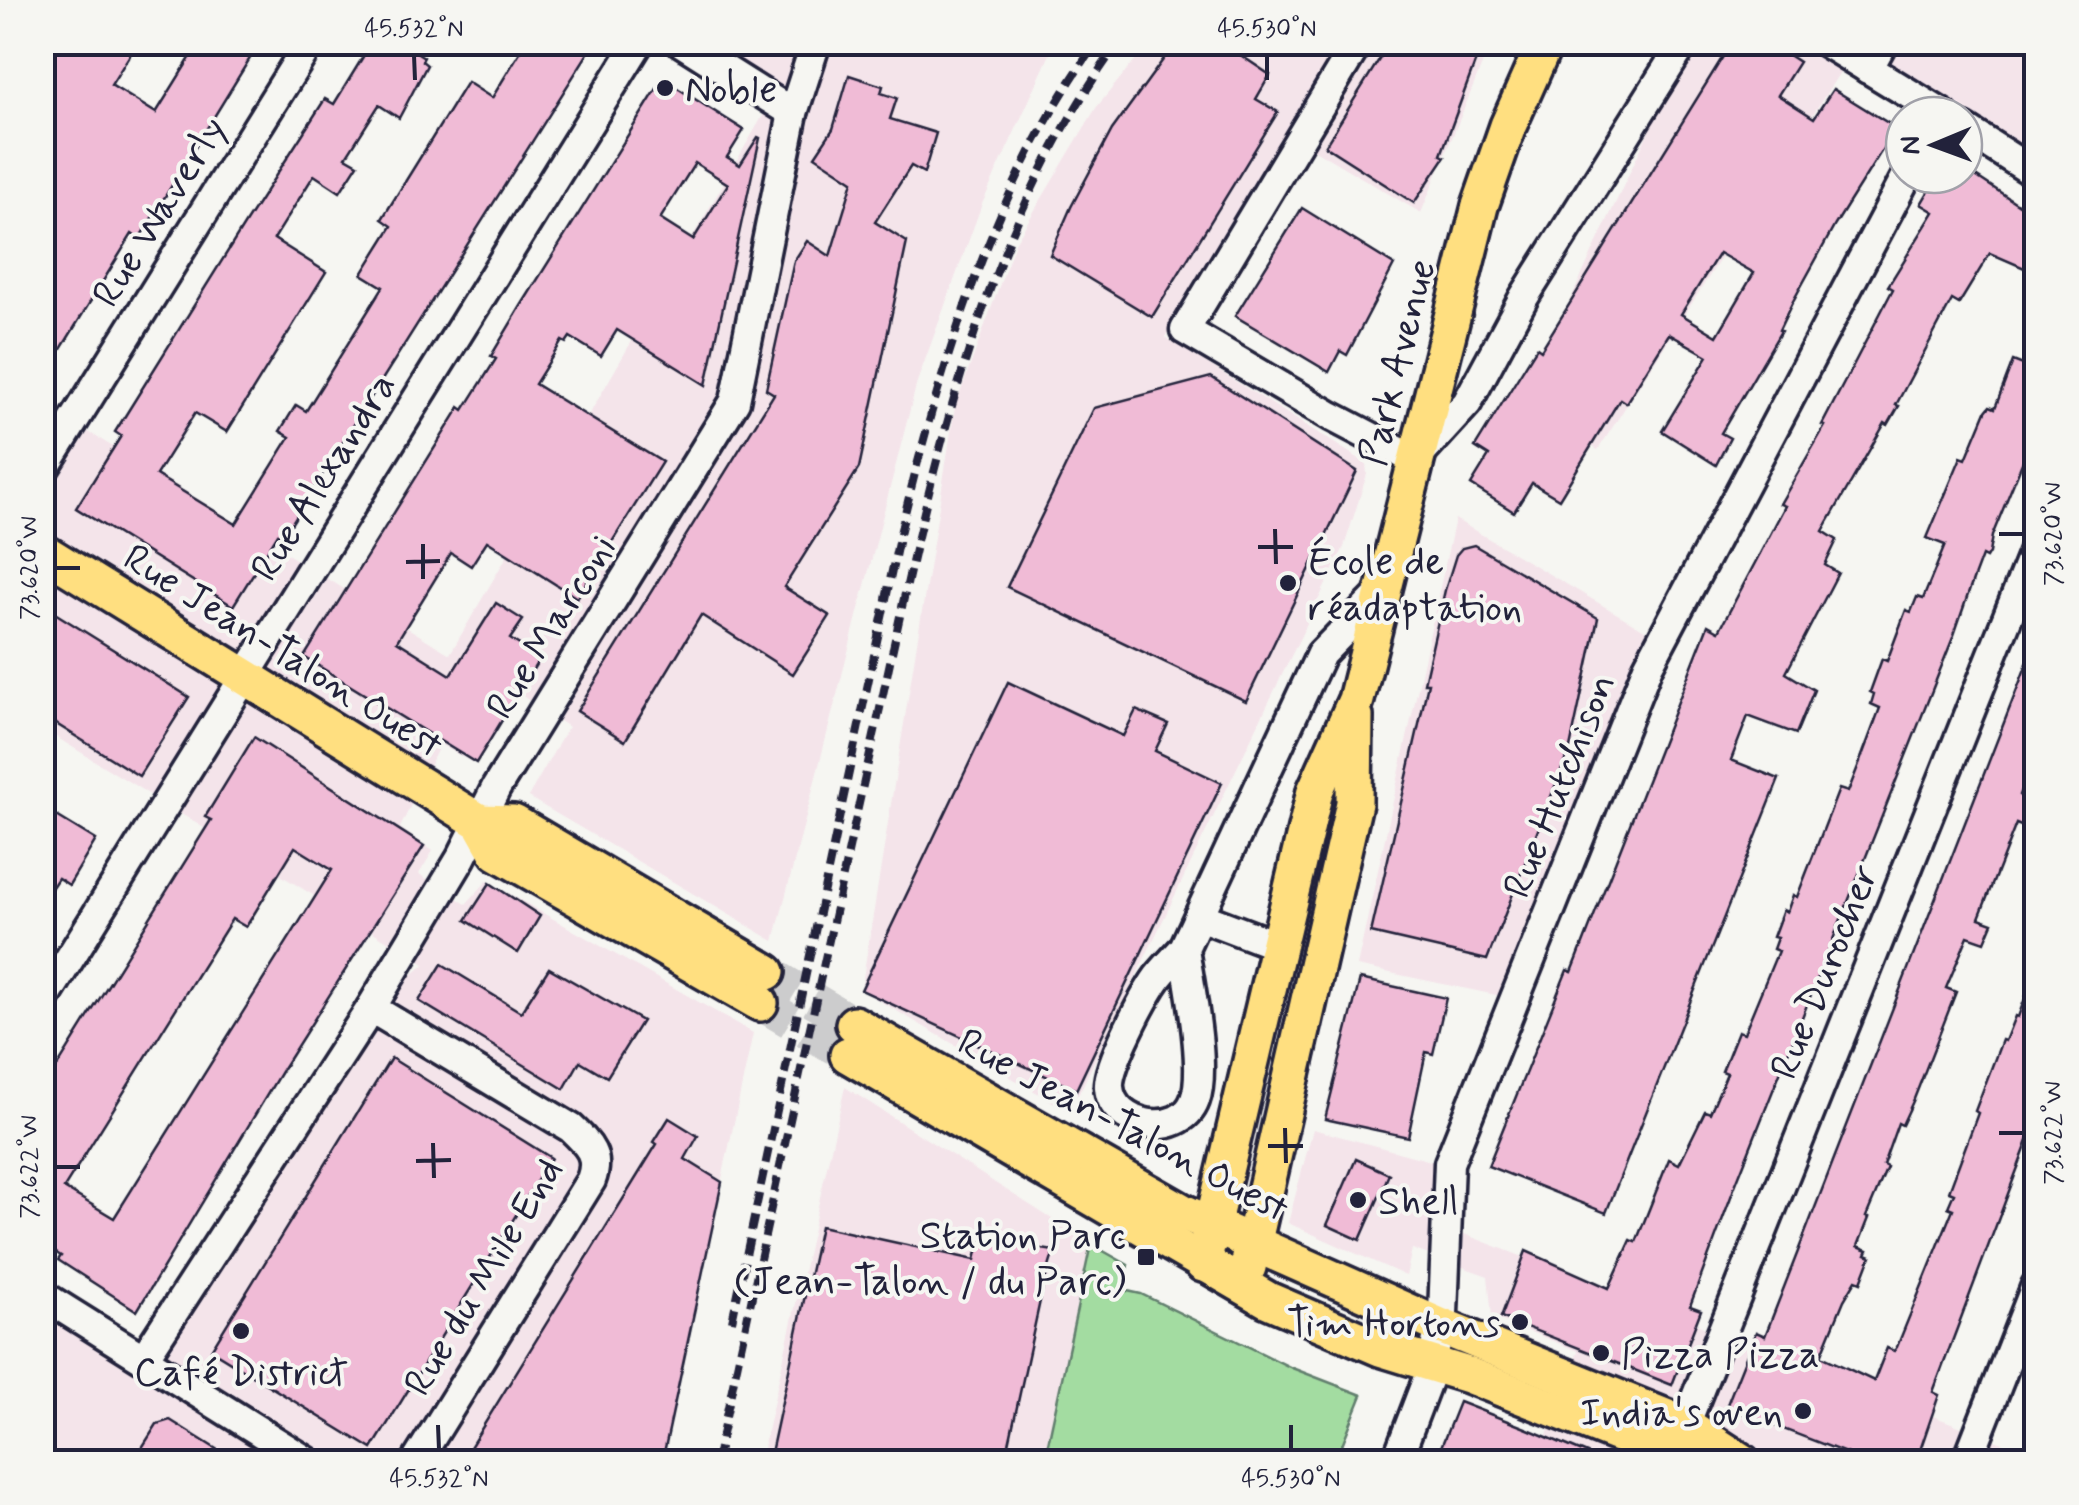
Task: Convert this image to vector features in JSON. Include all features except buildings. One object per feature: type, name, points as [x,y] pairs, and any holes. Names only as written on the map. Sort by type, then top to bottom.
[{"type":"main road","name":"Park Avenue","points":[[1203,1264],[1315,791],[1356,700],[1480,206],[1508,126],[1545,46]]},
{"type":"main road","name":"Rue Jean-Talon Ouest","points":[[42,550],[480,822],[497,852],[763,987]]},
{"type":"main road","name":"Park Avenue","points":[[1242,1286],[1354,804],[1356,700]]},
{"type":"main road","name":"Rue Jean-Talon Ouest","points":[[1730,1462],[1676,1448],[1468,1374],[1380,1348],[1242,1286],[851,1039],[1212,1226],[1440,1326],[1676,1448],[1742,1462]]},
{"type":"street","name":"Rue Waverly","points":[[42,472],[310,42]]},
{"type":"street","name":"Rue Alexandra","points":[[42,1003],[639,42]]},
{"type":"street","points":[[681,42],[793,113]]},
{"type":"street","name":"Rue Marconi","points":[[144,1358],[371,1008],[496,788],[735,401],[793,113],[816,42]]},
{"type":"street","points":[[1358,42],[1184,330],[1415,460],[1467,403],[1524,298],[1684,42]]},
{"type":"street","points":[[1824,42],[1910,95]]},
{"type":"street","points":[[1868,69],[1884,42]]},
{"type":"street","points":[[1984,141],[2036,174]]},
{"type":"street","name":"Rue Hutchison","points":[[1396,1462],[1432,1364],[1440,1326],[1446,1280],[1450,1164],[1648,666],[1896,195]]},
{"type":"street","name":"Rue Durocher","points":[[1676,1448],[2036,546]]},
{"type":"street","points":[[1184,948],[1193,1006],[1198,1077],[1195,1102],[1176,1120],[1144,1124],[1117,1108],[1109,1090],[1110,1068],[1158,978],[1184,948],[1321,654],[1380,594]]},
{"type":"street","points":[[1199,916],[1278,946]]},
{"type":"street","name":"Rue du Mile End","points":[[371,1008],[571,1128],[593,1150],[596,1166],[591,1180],[416,1462]]},
{"type":"street","points":[[1967,1462],[2036,1286]]},
{"type":"street","points":[[42,1295],[308,1462]]},
{"type":"shaded area","points":[[681,43],[1059,43],[1050,54],[982,204],[917,382],[774,941],[528,797],[568,727],[521,695],[473,763],[440,744],[400,828],[433,851],[419,874],[466,904],[487,881],[753,1033],[662,1462],[43,1462],[42,1296],[144,1358],[371,1008],[425,964],[43,729],[43,404],[450,654],[772,100]]},
{"type":"shaded area","points":[[1149,43],[1491,43],[1421,213],[1291,136],[1165,337],[1366,463],[1367,474],[1344,547],[1070,1112],[861,990],[955,407],[1015,243],[1096,108]]},
{"type":"shaded area","points":[[1690,43],[2036,43],[2036,168],[1984,130],[1984,95],[1911,95],[1849,58],[1598,450],[1509,399],[1566,309]]},
{"type":"shaded area","points":[[1455,519],[1662,640],[1515,999],[1357,966]]},
{"type":"shaded area","points":[[845,1087],[1091,1244],[1043,1462],[760,1462]]},
{"type":"shaded area","points":[[1313,1129],[1453,1167],[1441,1225],[2036,1456],[2036,1462],[1435,1462],[1457,1407],[1545,1440],[1578,1351],[1492,1317],[1488,1276],[1412,1249],[1406,1276],[1288,1223]]},
{"type":"green space","points":[[1091,1244],[1128,1265],[1123,1290],[1141,1294],[1292,1368],[1362,1395],[1335,1462],[1044,1462]]},
{"type":"tunnel","points":[[767,972],[854,1024]]},
{"type":"tunnel","points":[[760,1003],[848,1055]]},
{"type":"railway","points":[[732,1321],[899,538],[932,409],[974,280],[1000,217],[1028,155],[1097,42]]},
{"type":"railway","points":[[716,1462],[909,576],[957,388],[987,297],[1023,208],[1067,123],[1119,42]]},
{"type":"place","name":"Noble","points":[[665,88]]},
{"type":"place","name":"École de réadaptation","points":[[1288,583]]},
{"type":"place","name":"Shell","points":[[1358,1200]]},
{"type":"place","name":"Station Parc (Jean-Talon / du Parc)","points":[[1146,1257]]},
{"type":"place","name":"Tim Hortons","points":[[1520,1322]]},
{"type":"place","name":"Café District","points":[[241,1331]]},
{"type":"place","name":"Pizza Pizza","points":[[1601,1353]]},
{"type":"place","name":"India's oven","points":[[1803,1411]]}]
